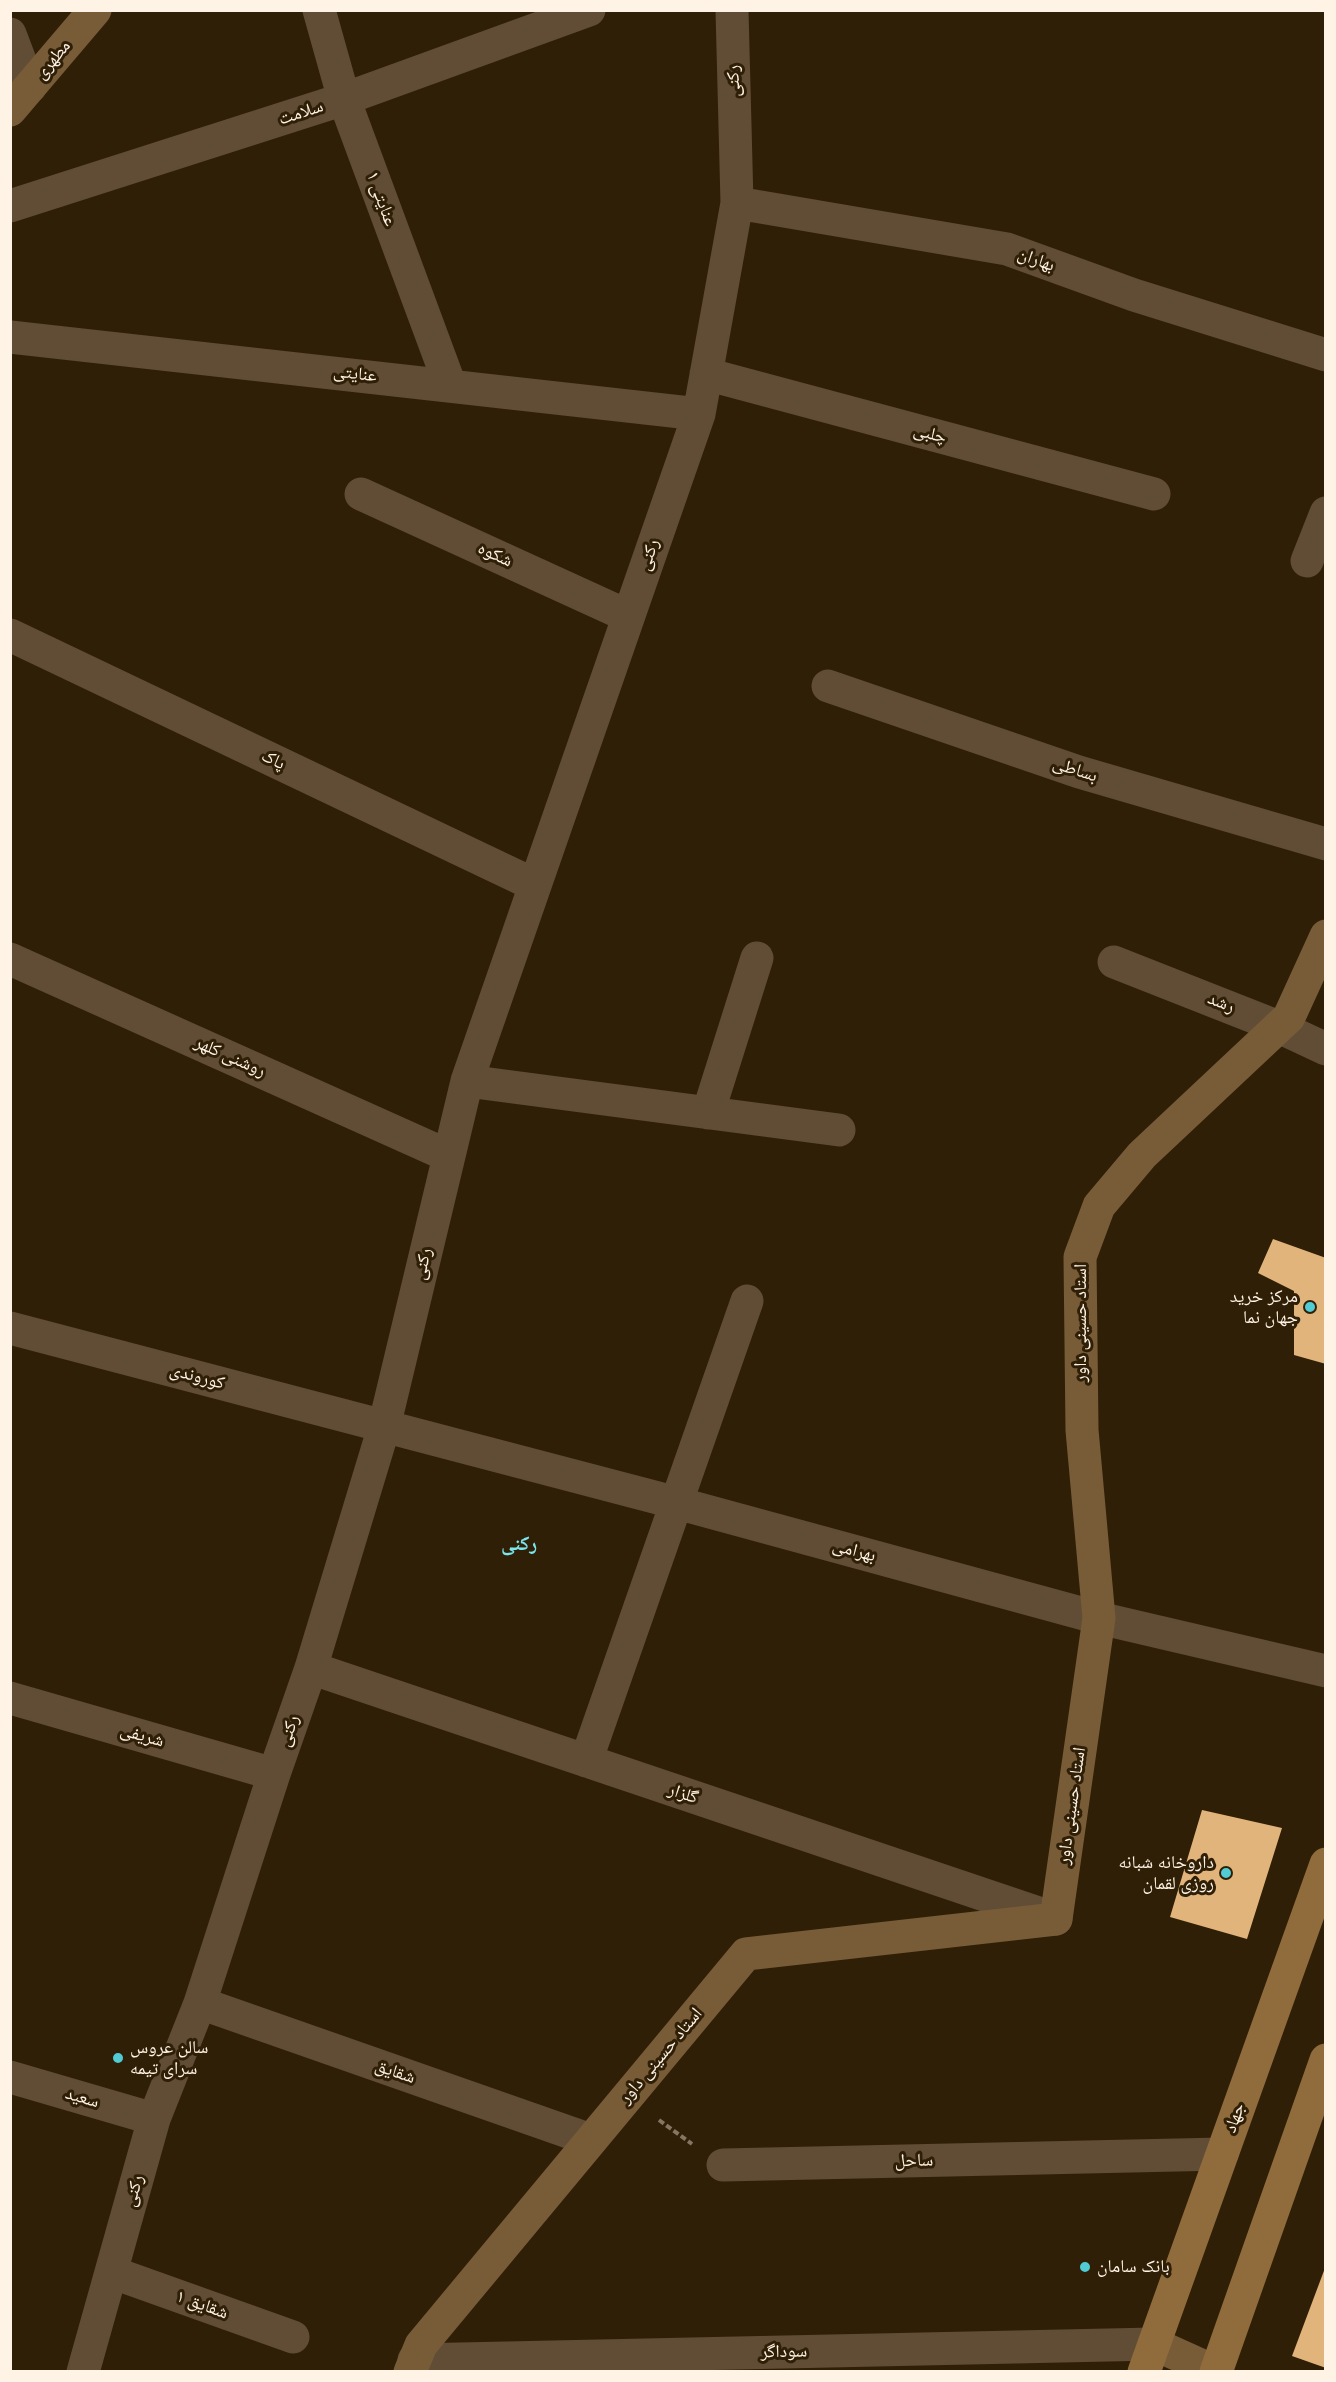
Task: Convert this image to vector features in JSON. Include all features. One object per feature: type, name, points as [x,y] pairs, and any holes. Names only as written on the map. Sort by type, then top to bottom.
[{"type":"main road","name":"جهاد","points":[[1149,2358],[1326,1864]]},
{"type":"main road","points":[[1216,2371],[1326,2060]]},
{"type":"street","name":"مطهری","points":[[20,98],[95,10]]},
{"type":"street","name":"عنایتی ۱","points":[[319,10],[344,99],[450,385]]},
{"type":"street","name":"سلامت","points":[[10,206],[344,99],[589,10]]},
{"type":"street","name":"رکنی","points":[[82,2372],[154,2119],[200,2003],[311,1668],[384,1427],[467,1081],[699,414],[737,203],[732,10]]},
{"type":"street","points":[[10,34],[20,98]]},
{"type":"street","name":"بهاران","points":[[737,203],[1007,249],[1134,296],[1326,355]]},
{"type":"street","name":"عنایتی","points":[[10,337],[699,414]]},
{"type":"street","name":"چلبی","points":[[706,374],[1154,494]]},
{"type":"street","name":"شکوه","points":[[361,494],[628,616]]},
{"type":"street","points":[[1307,561],[1326,513]]},
{"type":"street","name":"پاک","points":[[10,635],[535,885]]},
{"type":"street","name":"بساطی","points":[[828,686],[1079,772],[1326,844]]},
{"type":"street","name":"استاد حسینی داور","points":[[412,2366],[421,2345],[746,1954],[1056,1919],[1099,1618],[1082,1430],[1080,1257],[1099,1206],[1142,1155],[1289,1017],[1326,936]]},
{"type":"street","points":[[708,1113],[757,958]]},
{"type":"street","name":"روشنی کلهر","points":[[10,959],[449,1156]]},
{"type":"street","name":"رشد","points":[[1114,962],[1326,1048]]},
{"type":"street","points":[[467,1081],[839,1130]]},
{"type":"street","points":[[586,1761],[747,1301]]},
{"type":"street","name":"کوروندی","points":[[10,1328],[384,1427]]},
{"type":"street","name":"بهرامی","points":[[384,1427],[677,1503],[1099,1618],[1326,1671]]},
{"type":"street","name":"گلزار","points":[[311,1668],[1056,1919]]},
{"type":"street","name":"شریفی","points":[[10,1698],[274,1774]]},
{"type":"street","name":"شقایق","points":[[200,2003],[591,2140]]},
{"type":"street","name":"سعید","points":[[10,2077],[154,2119]]},
{"type":"street","name":"ساحل","points":[[723,2165],[1222,2154]]},
{"type":"street","name":"شقایق ۱","points":[[111,2272],[293,2337]]},
{"type":"street","points":[[1149,2358],[1216,2371]]},
{"type":"street","name":"سوداگر","points":[[412,2366],[1149,2358]]},
{"type":"path","points":[[627,2097],[723,2165]]},
{"type":"building","name":"مرکز خرید جهان نما","points":[[1273,1239],[1326,1258],[1326,1364],[1294,1355],[1294,1291],[1258,1273]]},
{"type":"building","name":"داروخانه شبانه روزی لقمان","points":[[1202,1810],[1282,1828],[1247,1939],[1170,1917]]},
{"type":"building","points":[[1326,2268],[1326,2368],[1292,2356]]},
{"type":"place","name":"مرکز خرید جهان نما","points":[[1310,1307]]},
{"type":"place","name":"داروخانه شبانه روزی لقمان","points":[[1226,1873]]},
{"type":"place","name":"سالن عروس سرای تیمه","points":[[118,2058]]},
{"type":"place","name":"بانک سامان","points":[[1085,2267]]},
{"type":"district","name":"رکنی","points":[[519,1545]]}]
